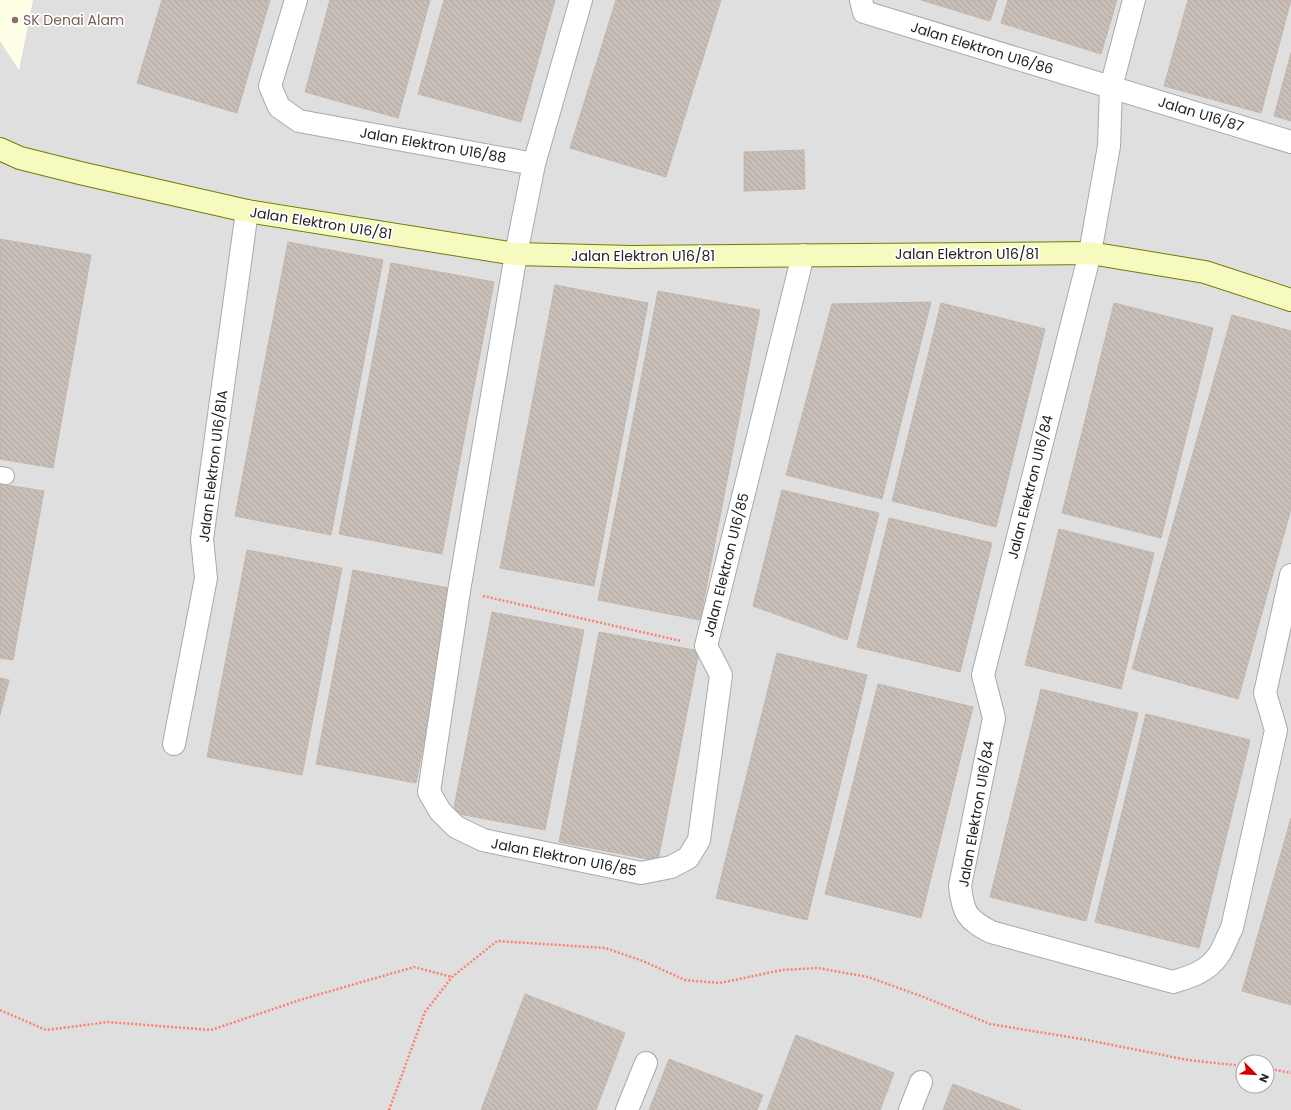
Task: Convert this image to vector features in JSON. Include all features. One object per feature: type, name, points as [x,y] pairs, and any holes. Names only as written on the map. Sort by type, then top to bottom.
[{"type":"street","name":"Jalan Elektron U16/88","points":[[296,0],[270,86],[279,107],[299,121],[534,164]]},
{"type":"street","points":[[534,164],[580,0]]},
{"type":"street","name":"Jalan Elektron U16/86","points":[[861,0],[864,12],[1112,87]]},
{"type":"street","points":[[1090,253],[1109,146],[1112,87],[1134,0]]},
{"type":"street","name":"Jalan U16/87","points":[[1112,87],[1291,142]]},
{"type":"street","name":"Jalan Elektron U16/81","points":[[0,149],[20,158],[247,211],[516,254],[631,257],[1090,253],[1205,272],[1291,300]]},
{"type":"street","name":"Jalan Elektron U16/85","points":[[534,164],[516,254],[459,591],[429,792],[440,811],[456,828],[483,840],[641,873],[671,867],[688,858],[698,840],[721,675],[706,646],[803,255]]},
{"type":"street","name":"Jalan Elektron U16/81A","points":[[174,744],[206,578],[202,538],[247,211]]},
{"type":"street","name":"Jalan Elektron U16/84","points":[[1090,253],[983,675],[994,718],[960,886],[962,902],[967,916],[978,925],[991,932],[1173,982],[1193,976],[1207,968],[1218,956],[1232,928],[1276,730],[1265,693],[1291,575]]},
{"type":"street","points":[[627,1110],[646,1063]]},
{"type":"street","points":[[910,1110],[921,1082]]},
{"type":"path","points":[[459,591],[706,646]]},
{"type":"path","points":[[389,1110],[425,1012],[452,977],[497,941],[605,948],[643,961],[685,980],[720,983],[782,970],[818,968],[868,978],[921,996],[990,1024],[1087,1040],[1188,1060],[1235,1065]]},
{"type":"path","points":[[0,1010],[46,1030],[108,1022],[211,1030],[303,999],[414,967],[452,977]]},
{"type":"path","points":[[1275,1070],[1291,1073]]},
{"type":"shaded area","points":[[0,0],[1291,0],[1291,1110],[0,1110]]},
{"type":"shaded area","name":"SK Denai Alam","points":[[0,0],[33,0],[19,70],[0,41]]},
{"type":"building","points":[[162,0],[270,0],[237,113],[137,83]]},
{"type":"building","points":[[330,0],[430,0],[398,118],[305,92]]},
{"type":"building","points":[[444,0],[555,0],[521,122],[418,94]]},
{"type":"building","points":[[616,0],[721,0],[666,177],[570,148]]},
{"type":"building","points":[[921,0],[997,0],[990,21]]},
{"type":"building","points":[[1008,0],[1117,0],[1101,54],[1001,23]]},
{"type":"building","points":[[1188,0],[1291,0],[1261,113],[1164,86]]},
{"type":"building","points":[[1291,53],[1291,121],[1274,116]]},
{"type":"building","points":[[804,150],[805,189],[744,191],[744,152]]},
{"type":"building","points":[[0,239],[91,255],[53,468],[0,459]]},
{"type":"building","points":[[288,242],[383,260],[331,535],[235,516]]},
{"type":"building","points":[[391,263],[494,282],[442,554],[339,534]]},
{"type":"building","points":[[555,285],[648,303],[594,586],[500,568]]},
{"type":"building","points":[[658,291],[760,310],[700,620],[598,600]]},
{"type":"building","points":[[931,302],[882,499],[786,475],[832,304]]},
{"type":"building","points":[[941,303],[1045,329],[996,527],[892,501]]},
{"type":"building","points":[[1114,303],[1213,328],[1161,538],[1062,513]]},
{"type":"building","points":[[1232,315],[1291,331],[1291,509],[1238,699],[1132,669]]},
{"type":"building","points":[[0,484],[44,491],[13,660],[0,658]]},
{"type":"building","points":[[782,490],[879,513],[847,640],[753,606]]},
{"type":"building","points":[[889,518],[992,543],[960,672],[857,647]]},
{"type":"building","points":[[1059,529],[1154,553],[1121,689],[1025,665]]},
{"type":"building","points":[[247,550],[342,568],[302,775],[207,757]]},
{"type":"building","points":[[353,570],[454,589],[416,783],[316,764]]},
{"type":"building","points":[[492,612],[584,630],[545,830],[453,813]]},
{"type":"building","points":[[599,632],[699,651],[658,861],[559,842]]},
{"type":"building","points":[[777,653],[867,675],[807,920],[716,898]]},
{"type":"building","points":[[0,678],[9,680],[0,715]]},
{"type":"building","points":[[878,684],[973,707],[921,918],[825,894]]},
{"type":"building","points":[[1041,689],[1138,713],[1086,921],[990,897]]},
{"type":"building","points":[[1146,714],[1250,740],[1199,948],[1095,922]]},
{"type":"building","points":[[1291,818],[1291,1005],[1242,991]]},
{"type":"building","points":[[525,994],[625,1033],[596,1110],[481,1110]]},
{"type":"building","points":[[796,1035],[894,1073],[880,1110],[767,1110]]},
{"type":"building","points":[[669,1059],[763,1095],[757,1110],[649,1110]]},
{"type":"building","points":[[953,1084],[1021,1110],[943,1110]]},
{"type":"place","name":"SK Denai Alam","points":[[15,20]]}]
